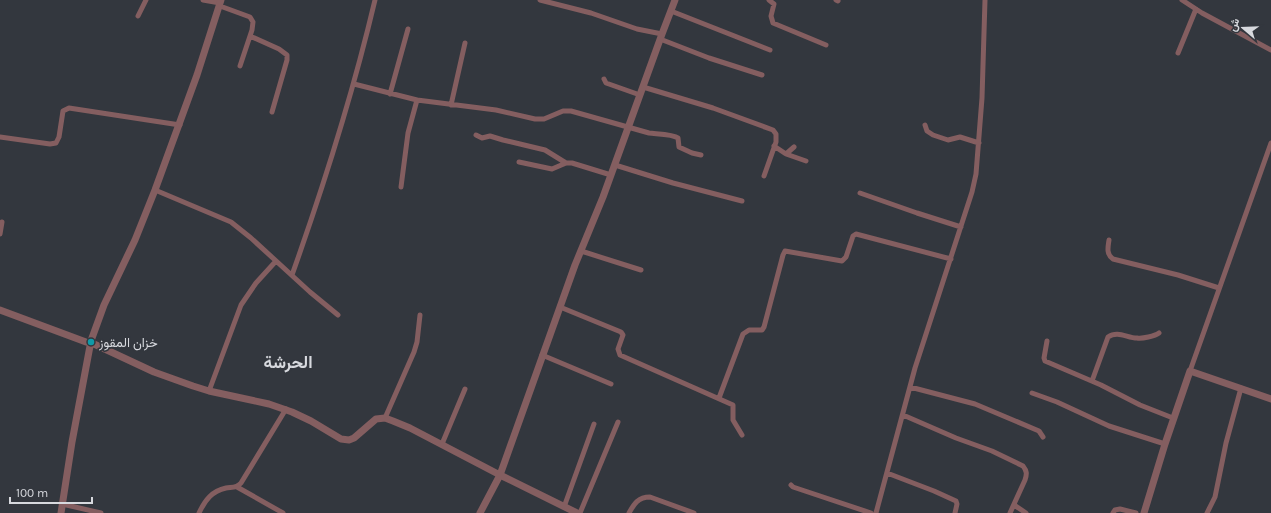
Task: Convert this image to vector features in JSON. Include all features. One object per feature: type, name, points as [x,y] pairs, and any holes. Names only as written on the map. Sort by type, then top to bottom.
[{"type":"street","points":[[138,16],[146,0]]},
{"type":"street","points":[[203,0],[220,3],[252,19],[253,26],[240,66]]},
{"type":"street","points":[[292,275],[316,209],[354,84],[376,0]]},
{"type":"street","points":[[540,0],[638,29],[661,37],[708,58],[762,75]]},
{"type":"street","points":[[480,513],[500,475],[542,355],[629,128],[675,0]]},
{"type":"street","points":[[769,0],[774,2],[775,5],[771,16],[774,23],[826,45]]},
{"type":"street","points":[[876,513],[910,387],[930,320],[972,192],[976,174],[982,98],[985,0]]},
{"type":"street","points":[[1182,0],[1271,50]]},
{"type":"street","points":[[61,513],[91,342],[104,305],[134,240],[180,125],[220,3]]},
{"type":"street","points":[[1178,53],[1196,9]]},
{"type":"street","points":[[671,11],[770,50]]},
{"type":"street","points":[[390,94],[408,29]]},
{"type":"street","points":[[250,36],[279,49],[287,55],[287,60],[272,112]]},
{"type":"street","points":[[451,105],[464,43]]},
{"type":"street","points":[[604,79],[606,83],[640,95]]},
{"type":"street","points":[[354,84],[416,100],[486,109],[540,119],[569,110],[629,128],[674,136],[678,138],[679,147],[701,155]]},
{"type":"street","points":[[643,87],[713,108],[770,129],[776,134],[774,146],[764,176]]},
{"type":"street","points":[[401,187],[408,133],[416,100]]},
{"type":"street","points":[[0,137],[50,144],[56,143],[59,138],[63,111],[69,108],[180,125]]},
{"type":"street","points":[[924,124],[927,131],[941,138],[948,140],[960,138],[979,143]]},
{"type":"street","points":[[476,134],[482,138],[490,136],[546,150],[566,163],[611,175]]},
{"type":"street","points":[[1144,513],[1173,418],[1271,144]]},
{"type":"street","points":[[774,146],[786,154],[806,161]]},
{"type":"street","points":[[786,154],[794,147]]},
{"type":"street","points":[[519,162],[552,168],[566,163]]},
{"type":"street","points":[[615,165],[673,183],[742,201]]},
{"type":"street","points":[[155,190],[231,222],[338,315]]},
{"type":"street","points":[[860,193],[917,214],[961,227]]},
{"type":"street","points":[[0,234],[2,222]]},
{"type":"street","points":[[719,398],[744,334],[747,331],[762,330],[764,327],[785,251],[842,260],[846,257],[852,236],[856,234],[951,259]]},
{"type":"street","points":[[1109,240],[1108,253],[1113,259],[1178,275],[1219,288]]},
{"type":"street","points":[[581,251],[641,270]]},
{"type":"street","points":[[209,391],[240,305],[256,283],[276,261]]},
{"type":"street","points":[[560,307],[622,333],[618,349],[620,355],[734,406],[733,420],[742,435]]},
{"type":"street","points":[[0,310],[91,342],[160,374],[209,391],[286,409],[301,416],[336,437],[345,440],[354,438],[376,419],[385,418],[442,444],[500,475],[578,513],[618,422]]},
{"type":"street","points":[[385,418],[414,352],[417,342],[420,315]]},
{"type":"street","points":[[1092,381],[1106,341],[1112,334],[1138,338],[1153,336],[1159,333]]},
{"type":"street","points":[[1047,341],[1044,358],[1045,361],[1092,381],[1140,405],[1173,418]]},
{"type":"street","points":[[542,355],[611,384]]},
{"type":"street","points":[[1190,371],[1271,399]]},
{"type":"street","points":[[910,387],[985,408],[1039,432],[1043,437]]},
{"type":"street","points":[[1208,513],[1215,497],[1226,443],[1241,388]]},
{"type":"street","points":[[442,444],[465,389]]},
{"type":"street","points":[[1032,393],[1057,402],[1109,426],[1165,444]]},
{"type":"street","points":[[200,513],[206,499],[210,495],[220,490],[237,487],[244,479],[286,409]]},
{"type":"street","points":[[903,416],[992,451],[1023,466],[1026,469],[1027,474],[1010,513]]},
{"type":"street","points":[[564,506],[594,424]]},
{"type":"street","points":[[887,473],[956,501],[956,513]]},
{"type":"street","points":[[790,485],[871,513]]},
{"type":"street","points":[[237,487],[283,513]]},
{"type":"street","points":[[629,513],[634,504],[639,499],[644,497],[650,497],[694,513]]},
{"type":"street","points":[[62,504],[101,513]]},
{"type":"street","points":[[1014,505],[1026,513]]},
{"type":"street","points":[[1113,513],[1114,510],[1120,509],[1136,513]]},
{"type":"place","name":"خزان المقوز","points":[[91,342]]},
{"type":"district","name":"الحرشة","points":[[288,362]]}]
